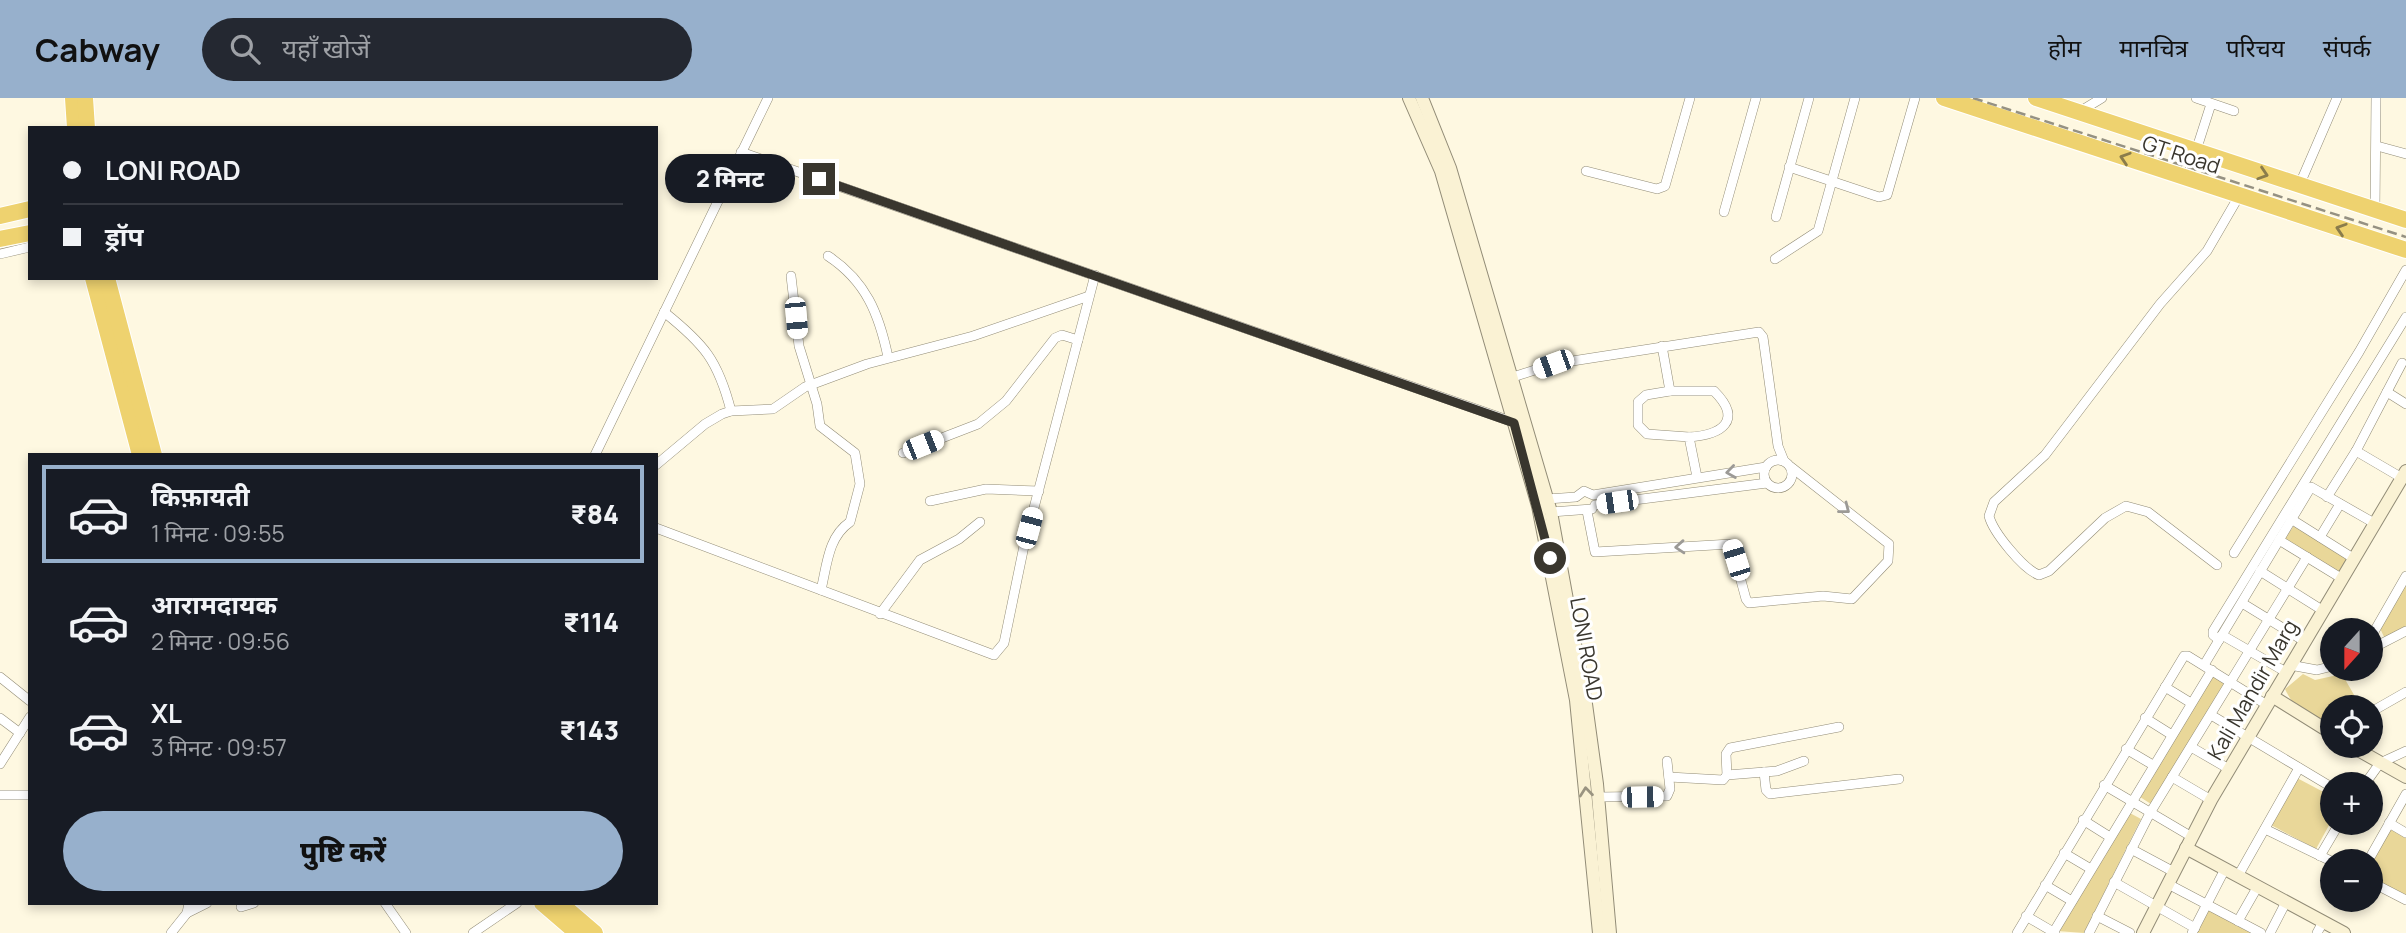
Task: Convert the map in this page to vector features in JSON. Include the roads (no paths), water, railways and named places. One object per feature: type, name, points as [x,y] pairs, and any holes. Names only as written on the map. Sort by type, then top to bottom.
[{"type":"highway","points":[[73,98],[75,126]]},
{"type":"highway","points":[[85,98],[87,126]]},
{"type":"highway","name":"GT Road","points":[[1944,98],[2406,250]]},
{"type":"highway","name":"GT Road","points":[[2036,98],[2406,220]]},
{"type":"highway","points":[[0,216],[28,209]]},
{"type":"highway","points":[[0,239],[28,233]]},
{"type":"highway","points":[[94,280],[139,453]]},
{"type":"highway","points":[[108,280],[153,453]]},
{"type":"highway","points":[[544,905],[577,933]]},
{"type":"highway","points":[[562,905],[595,933]]},
{"type":"street","points":[[596,453],[768,98]]},
{"type":"street","name":"LONI ROAD","points":[[1409,98],[1441,171],[1510,378],[1564,626],[1576,700],[1599,933]]},
{"type":"street","name":"LONI ROAD","points":[[1422,98],[1450,168],[1470,252],[1520,424],[1549,505],[1579,656],[1599,797],[1610,933]]},
{"type":"street","points":[[1586,171],[1657,189],[1665,186],[1690,98]]},
{"type":"street","points":[[1724,212],[1756,98]]},
{"type":"street","points":[[1776,217],[1809,98]]},
{"type":"street","points":[[1776,259],[1815,235],[1833,181],[1855,98]]},
{"type":"street","points":[[1790,167],[1879,197],[1887,195],[1915,98]]},
{"type":"street","points":[[2079,113],[2102,98]]},
{"type":"street","points":[[2196,98],[2234,111]]},
{"type":"street","points":[[2299,186],[2337,98]]},
{"type":"street","points":[[2375,211],[2376,98]]},
{"type":"street","points":[[2187,179],[2211,104]]},
{"type":"street","points":[[2377,146],[2406,154]]},
{"type":"street","points":[[741,152],[1520,424]]},
{"type":"street","points":[[2217,565],[2148,512],[2126,506],[2105,518],[2049,571],[2039,575],[2031,571],[1997,534],[1989,516],[1994,502],[2045,455],[2160,304],[2207,251],[2239,196]]},
{"type":"street","points":[[0,254],[28,247]]},
{"type":"street","points":[[828,256],[858,281],[870,300],[881,324],[888,357]]},
{"type":"street","points":[[2234,553],[2406,270]]},
{"type":"street","points":[[658,529],[985,654],[994,655],[1000,650],[1038,491],[1095,275]]},
{"type":"street","points":[[792,276],[799,346],[820,426],[855,453],[860,484],[850,522],[840,530],[833,541],[821,590]]},
{"type":"street","points":[[658,463],[705,424],[731,411],[773,409],[811,385],[888,357],[973,336],[1089,296]]},
{"type":"street","points":[[664,312],[706,348],[722,377],[731,411]]},
{"type":"street","points":[[2320,669],[2288,668],[2213,635],[2213,631],[2406,317]]},
{"type":"street","points":[[1510,378],[1553,364],[1756,332],[1762,334],[1778,446],[1793,476],[1788,485],[1775,488],[1767,483],[1588,505],[1549,505]]},
{"type":"street","points":[[902,453],[978,424],[1006,401],[1055,338],[1062,335],[1078,340]]},
{"type":"street","points":[[1662,346],[1670,391]]},
{"type":"street","points":[[2328,497],[2356,451],[2402,363]]},
{"type":"street","points":[[1670,391],[1714,391],[1724,400],[1728,414],[1726,424],[1718,433],[1689,437],[1647,434],[1637,425],[1638,402],[1646,395],[1670,391]]},
{"type":"street","points":[[2386,393],[2406,404]]},
{"type":"street","points":[[1689,437],[1696,478]]},
{"type":"street","points":[[2356,451],[2404,474]]},
{"type":"street","points":[[1549,505],[1576,497],[1584,491],[1588,505],[1595,552],[1731,544],[1749,603],[1823,596],[1852,599],[1888,561],[1889,544],[1787,464],[1774,460],[1766,467],[1696,478],[1588,505],[1576,497]]},
{"type":"street","points":[[1766,467],[1767,483]]},
{"type":"street","name":"Kali Mandir Marg","points":[[2146,932],[2156,906],[2211,800],[2404,474]]},
{"type":"street","points":[[2026,916],[2054,933],[2191,703],[2221,637],[2311,487],[2374,523]]},
{"type":"street","points":[[930,501],[986,489],[1038,491]]},
{"type":"street","points":[[2320,537],[2340,504]]},
{"type":"street","points":[[2291,519],[2353,558]]},
{"type":"street","points":[[880,614],[920,561],[959,539],[980,522]]},
{"type":"street","points":[[2279,540],[2341,578]]},
{"type":"street","points":[[2088,933],[2150,813],[2307,557]]},
{"type":"street","points":[[2260,571],[2322,610]]},
{"type":"street","points":[[2382,618],[2406,576]]},
{"type":"street","points":[[2242,603],[2304,641]]},
{"type":"street","points":[[2384,642],[2406,631]]},
{"type":"street","points":[[2017,933],[2104,785],[2186,655],[2232,683],[2320,727]]},
{"type":"street","points":[[0,677],[28,699]]},
{"type":"street","points":[[2165,687],[2191,703]]},
{"type":"street","points":[[2383,705],[2406,692]]},
{"type":"street","points":[[2211,715],[2320,780]]},
{"type":"street","points":[[0,718],[20,733]]},
{"type":"street","points":[[2145,718],[2172,735]]},
{"type":"street","points":[[0,764],[28,720]]},
{"type":"street","points":[[1727,775],[1726,754],[1730,748],[1839,727]]},
{"type":"street","points":[[2191,747],[2229,769]]},
{"type":"street","points":[[2126,749],[2154,765]]},
{"type":"street","points":[[2374,772],[2380,763],[2406,751]]},
{"type":"street","points":[[2371,758],[2406,778]]},
{"type":"street","points":[[1599,797],[1667,796],[1670,792],[1667,761]]},
{"type":"street","points":[[1669,777],[1720,780],[1727,775],[1764,772],[1804,761]]},
{"type":"street","points":[[2238,876],[2299,768]]},
{"type":"street","points":[[1764,772],[1766,790],[1772,794],[1899,779]]},
{"type":"street","points":[[2172,777],[2211,800]]},
{"type":"street","points":[[2104,785],[2150,813],[2225,869],[2286,902],[2320,927],[2344,933]]},
{"type":"street","points":[[2375,849],[2406,794]]},
{"type":"street","points":[[0,795],[28,795]]},
{"type":"street","points":[[2083,820],[2110,837]]},
{"type":"street","points":[[2389,823],[2406,833]]},
{"type":"street","points":[[2265,829],[2320,856]]},
{"type":"street","points":[[2131,849],[2174,872]]},
{"type":"street","points":[[2064,853],[2091,869]]},
{"type":"street","points":[[2114,882],[2194,931],[2225,869]]},
{"type":"street","points":[[2168,884],[2261,933]]},
{"type":"street","points":[[2045,885],[2072,901]]},
{"type":"street","points":[[2238,921],[2258,886]]},
{"type":"street","points":[[2383,888],[2406,900]]},
{"type":"street","points":[[2270,933],[2286,902]]},
{"type":"street","points":[[241,907],[248,905]]},
{"type":"street","points":[[387,905],[406,933]]},
{"type":"street","points":[[473,933],[514,905]]},
{"type":"street","points":[[171,933],[188,908]]},
{"type":"street","points":[[2097,916],[2130,933]]},
{"type":"railway","points":[[1973,98],[2406,237]]}]
